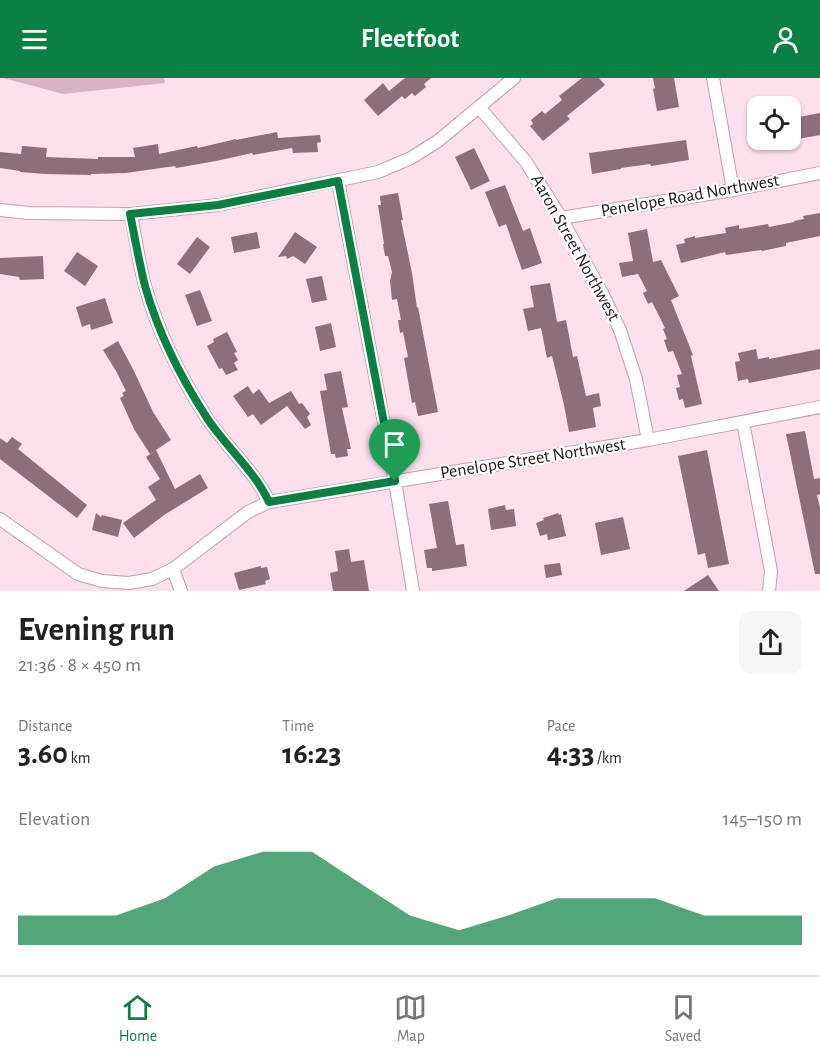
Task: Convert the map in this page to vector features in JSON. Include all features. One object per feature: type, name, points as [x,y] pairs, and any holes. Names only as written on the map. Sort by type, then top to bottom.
[{"type":"street","points":[[0,210],[29,213],[130,214],[218,205],[378,172],[411,158],[438,141],[514,78]]},
{"type":"street","points":[[713,78],[733,190]]},
{"type":"street","name":"Aaron Street Northwest","points":[[479,107],[526,162],[561,218],[602,293],[620,330],[636,379],[648,440]]},
{"type":"street","name":"Penelope Road Northwest","points":[[561,218],[733,190],[820,173]]},
{"type":"street","points":[[338,181],[395,481],[413,591]]},
{"type":"street","points":[[130,214],[146,286],[175,362],[208,419],[262,488],[269,502]]},
{"type":"street","name":"Penelope Street Northwest","points":[[0,519],[78,574],[102,581],[129,583],[152,579],[173,569],[248,512],[269,502],[648,440],[820,407]]},
{"type":"street","points":[[743,422],[771,571],[770,591]]},
{"type":"street","points":[[173,569],[181,591]]},
{"type":"shaded area","points":[[3,78],[164,78],[165,83],[63,94]]},
{"type":"building","points":[[405,78],[431,78],[424,84],[426,87],[415,96],[412,93],[405,99],[402,96],[378,116],[364,100],[383,83],[389,91]]},
{"type":"building","points":[[582,78],[599,78],[605,85],[567,116],[570,119],[543,141],[530,126],[533,124],[531,120],[542,111],[545,114],[562,100],[559,96]]},
{"type":"building","points":[[653,78],[674,78],[679,107],[657,111]]},
{"type":"building","points":[[820,113],[820,135],[801,138],[801,117]]},
{"type":"building","points":[[277,132],[278,138],[320,135],[321,142],[317,143],[318,152],[293,153],[292,148],[253,155],[252,153],[176,168],[175,166],[91,175],[45,174],[0,168],[0,152],[21,154],[22,146],[47,148],[46,157],[98,159],[98,157],[135,157],[133,148],[158,144],[159,154]]},
{"type":"building","points":[[686,140],[689,160],[592,174],[589,153]]},
{"type":"building","points":[[474,148],[490,181],[471,190],[455,157]]},
{"type":"building","points":[[505,185],[523,231],[530,228],[542,263],[522,270],[506,224],[499,227],[485,192]]},
{"type":"building","points":[[398,193],[417,308],[438,412],[418,416],[415,402],[412,403],[404,358],[408,357],[403,332],[400,333],[398,320],[401,320],[397,299],[392,300],[390,281],[392,272],[388,256],[385,256],[378,205],[381,205],[380,196]]},
{"type":"building","points":[[820,213],[820,236],[762,251],[726,255],[725,252],[681,263],[676,245],[685,243],[684,239],[726,233],[725,228],[739,225],[739,229],[768,224],[769,227]]},
{"type":"building","points":[[647,229],[653,262],[661,260],[679,296],[671,300],[693,355],[691,356],[702,404],[685,408],[683,399],[679,400],[676,388],[680,387],[677,375],[682,374],[673,351],[668,352],[664,340],[667,339],[663,329],[665,328],[652,302],[648,304],[643,293],[647,291],[638,274],[622,277],[619,263],[633,261],[628,233]]},
{"type":"building","points":[[257,232],[260,248],[234,253],[231,237]]},
{"type":"building","points":[[295,232],[317,247],[305,264],[293,256],[287,259],[286,256],[278,257]]},
{"type":"building","points":[[197,237],[210,247],[190,274],[177,264]]},
{"type":"building","points":[[77,252],[98,266],[85,286],[64,271]]},
{"type":"building","points":[[43,256],[44,279],[20,280],[19,277],[0,274],[0,258]]},
{"type":"building","points":[[322,276],[327,300],[312,303],[306,279]]},
{"type":"building","points":[[550,283],[557,322],[566,320],[573,357],[577,356],[586,396],[599,393],[601,406],[593,408],[596,427],[569,432],[552,356],[547,358],[541,328],[528,331],[523,309],[534,307],[530,286]]},
{"type":"building","points":[[200,290],[212,321],[197,326],[185,295]]},
{"type":"building","points":[[105,298],[113,323],[91,330],[90,324],[82,327],[76,307]]},
{"type":"building","points":[[331,323],[336,347],[320,351],[315,327]]},
{"type":"building","points":[[227,332],[237,352],[234,353],[238,360],[234,363],[238,370],[226,375],[222,368],[219,369],[207,346],[214,342],[213,339]]},
{"type":"building","points":[[118,341],[153,412],[171,440],[150,454],[134,429],[120,398],[126,391],[103,350]]},
{"type":"building","points":[[756,349],[758,359],[769,357],[769,359],[820,349],[820,369],[749,383],[748,379],[738,381],[735,362],[740,361],[738,353]]},
{"type":"building","points":[[341,371],[348,407],[342,408],[351,449],[347,449],[348,456],[336,458],[335,454],[331,454],[320,391],[327,390],[324,374]]},
{"type":"building","points":[[248,386],[253,394],[259,389],[269,403],[291,391],[299,404],[302,403],[310,414],[307,417],[311,425],[305,429],[287,406],[261,425],[253,414],[248,417],[233,396]]},
{"type":"building","points":[[805,431],[814,479],[820,478],[820,494],[817,495],[820,508],[820,574],[815,574],[786,434]]},
{"type":"building","points":[[12,437],[22,444],[18,449],[87,505],[77,518],[0,459],[0,438],[7,443]]},
{"type":"building","points":[[156,450],[175,489],[200,474],[208,488],[164,515],[134,538],[123,523],[156,500],[148,487],[160,479],[146,457]]},
{"type":"building","points":[[707,450],[729,564],[708,568],[705,553],[698,555],[678,456]]},
{"type":"building","points":[[448,501],[456,545],[464,544],[467,566],[432,571],[432,568],[427,568],[424,550],[437,548],[429,504]]},
{"type":"building","points":[[505,505],[506,510],[514,509],[516,526],[491,530],[488,509]]},
{"type":"building","points":[[96,513],[101,517],[102,515],[122,520],[118,537],[92,530]]},
{"type":"building","points":[[558,513],[561,514],[566,536],[548,540],[547,534],[540,536],[536,523]]},
{"type":"building","points":[[623,517],[630,549],[601,555],[595,523]]},
{"type":"building","points":[[349,549],[351,562],[364,560],[369,591],[333,591],[330,573],[338,571],[335,551]]},
{"type":"building","points":[[560,563],[562,575],[546,578],[544,565]]},
{"type":"building","points":[[261,566],[261,568],[267,567],[270,579],[265,581],[266,584],[239,590],[234,573]]},
{"type":"building","points":[[708,575],[719,591],[684,591]]},
{"type":"route","points":[[338,181],[395,481],[269,502],[262,488],[208,419],[175,362],[146,286],[130,214],[218,205],[338,181]]}]
